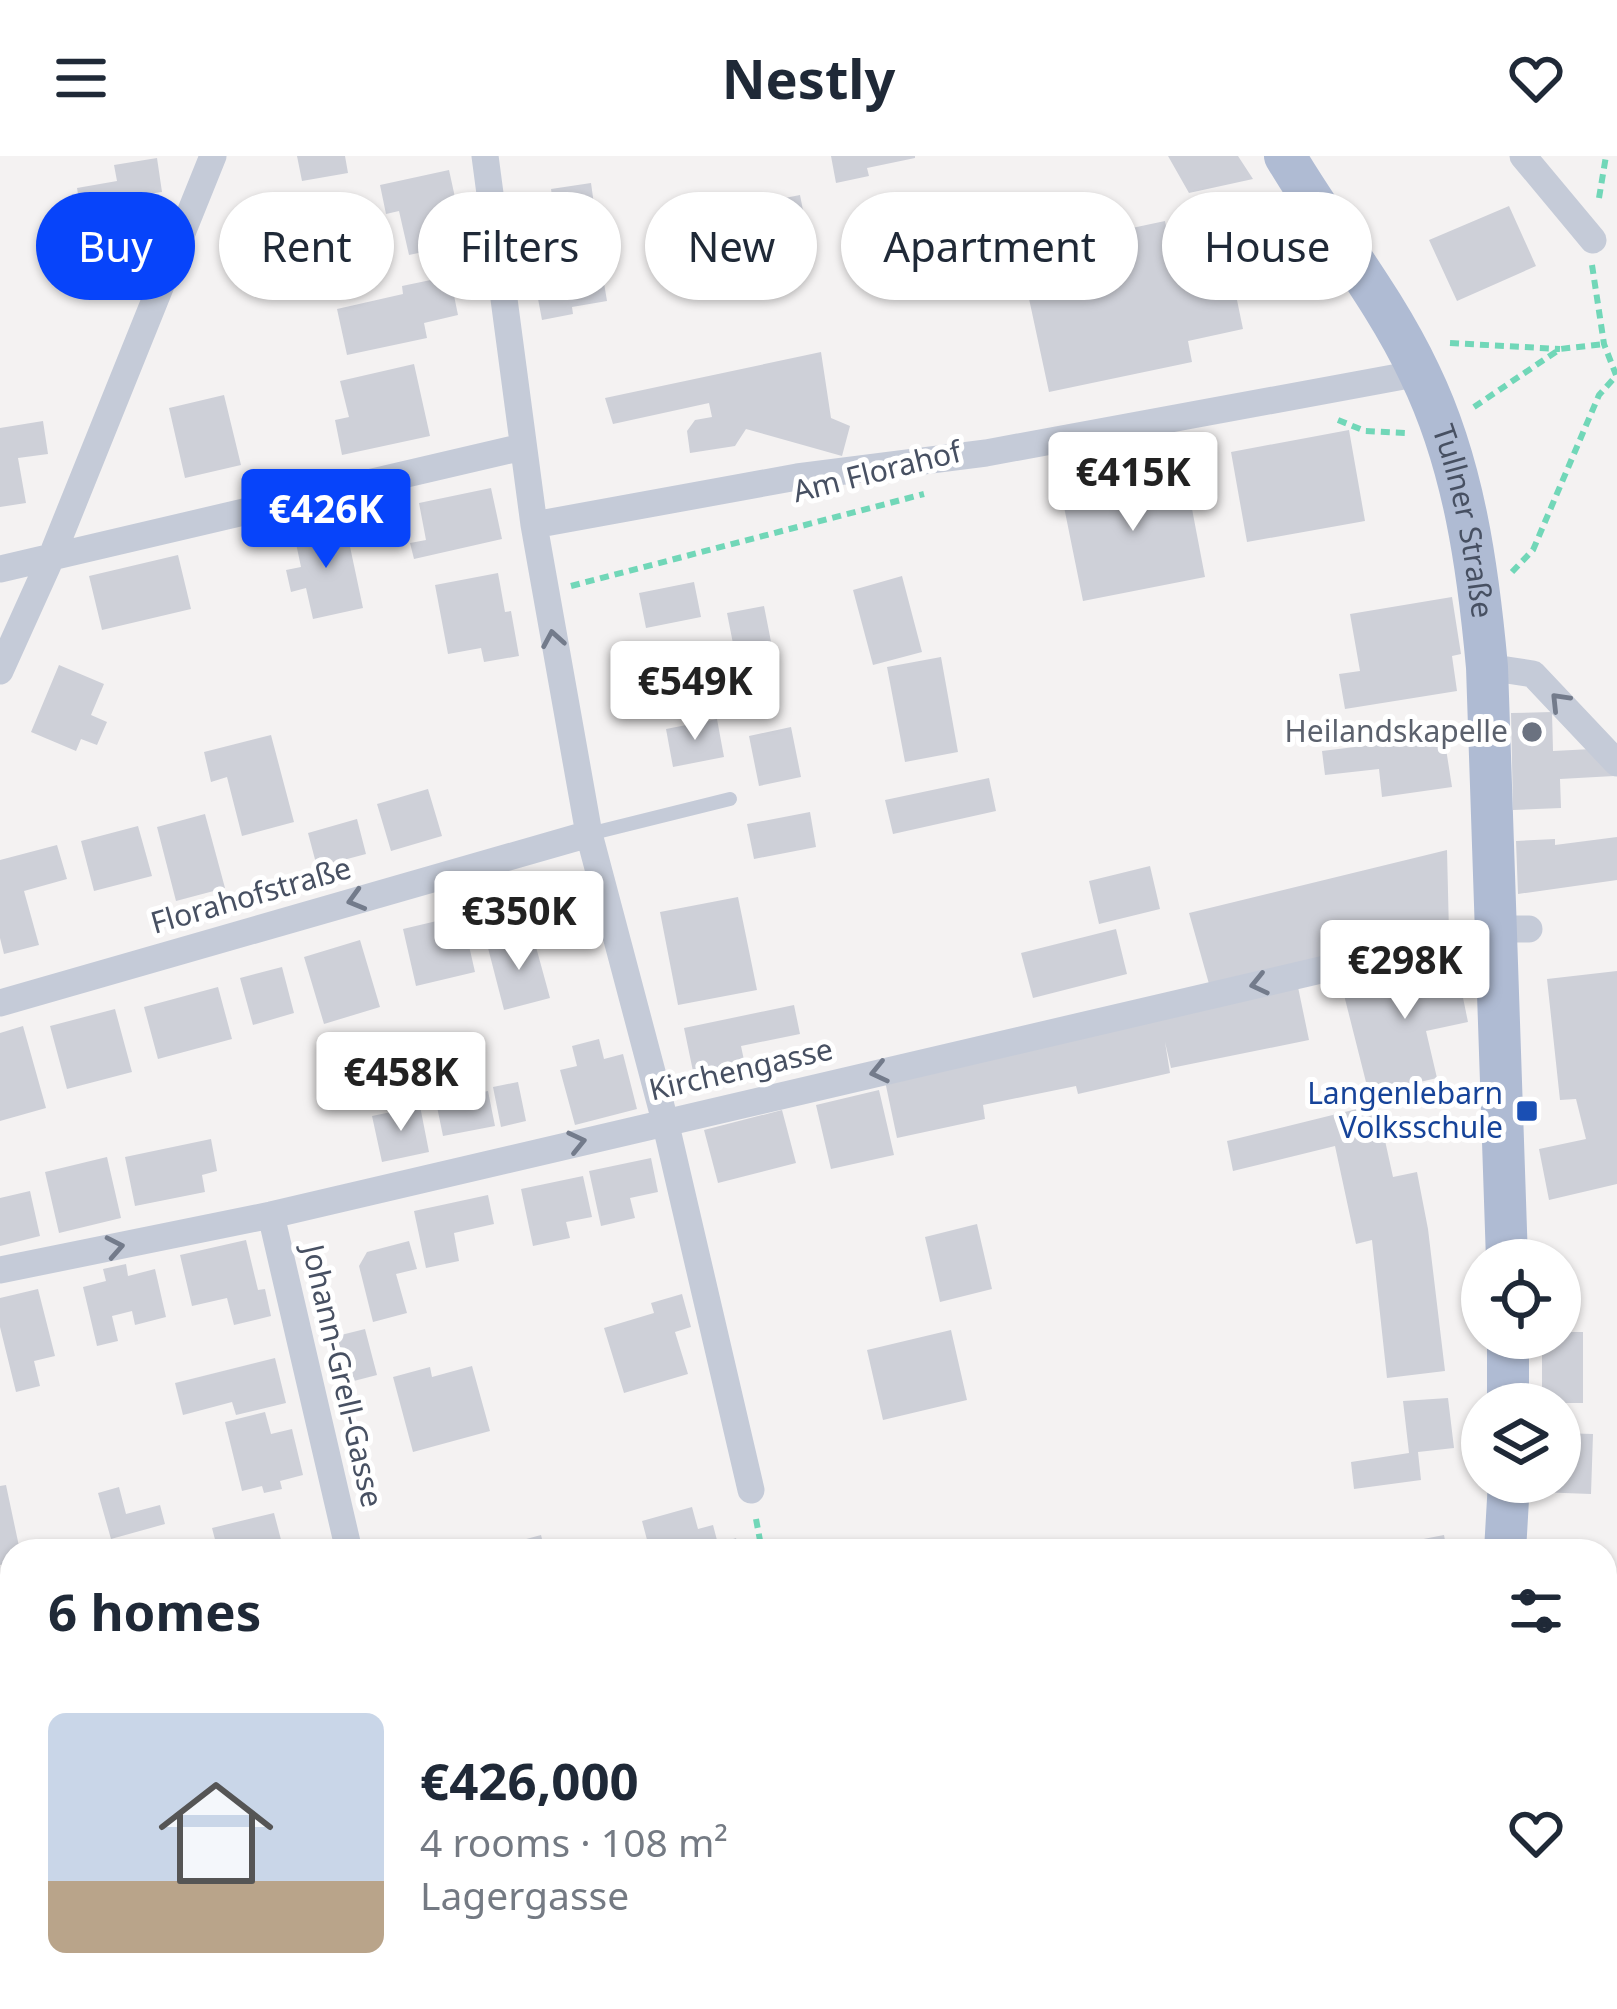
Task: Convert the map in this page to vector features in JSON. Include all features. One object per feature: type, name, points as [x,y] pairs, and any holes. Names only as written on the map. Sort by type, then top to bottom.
[{"type":"main road","name":"Tullner Straße","points":[[1285,156],[1435,358],[1438,422],[1454,462],[1480,585],[1513,929],[1507,1239]]},
{"type":"main road","points":[[1506,1539],[1508,1503]]},
{"type":"street","points":[[0,671],[51,558],[213,156]]},
{"type":"street","points":[[484,156],[534,525],[590,834],[665,1121],[751,1490]]},
{"type":"street","points":[[1523,156],[1593,241]]},
{"type":"street","name":"Am Florahof","points":[[534,525],[797,477],[986,454],[1435,358]]},
{"type":"street","points":[[0,569],[522,447]]},
{"type":"street","points":[[1487,667],[1533,674],[1617,763]]},
{"type":"street","name":"Florahofstraße","points":[[0,1003],[590,834]]},
{"type":"street","name":"Kirchengasse","points":[[0,1270],[271,1215],[1513,929]]},
{"type":"street","name":"Johann-Grell-Gasse","points":[[271,1215],[346,1539]]},
{"type":"lane","points":[[590,834],[730,799]]},
{"type":"path","points":[[1480,585],[1505,580],[1533,550],[1599,395],[1617,377],[1604,344],[1592,272],[1593,241]]},
{"type":"path","points":[[1435,358],[1604,344]]},
{"type":"path","points":[[1322,419],[1398,435],[1477,406],[1560,349]]},
{"type":"path","name":"Am Florahof","points":[[545,592],[943,489]]},
{"type":"building","points":[[297,156],[345,156],[348,173],[302,181]]},
{"type":"building","points":[[831,156],[915,158],[867,168],[869,176],[836,183]]},
{"type":"building","points":[[1168,156],[1238,156],[1253,179],[1194,192],[1188,192]]},
{"type":"building","points":[[157,158],[162,192],[78,192],[77,188],[117,181],[114,165]]},
{"type":"building","points":[[449,170],[454,192],[418,192],[418,253],[409,255],[399,211],[394,212],[394,192],[381,192],[380,185]]},
{"type":"building","points":[[591,183],[592,192],[551,192]]},
{"type":"building","points":[[1509,206],[1536,266],[1457,301],[1429,240]]},
{"type":"building","points":[[1162,222],[1162,300],[1237,300],[1243,329],[1188,341],[1192,362],[1049,392],[1029,300],[1138,300],[1138,227]]},
{"type":"building","points":[[418,283],[418,300],[455,300],[458,315],[424,323],[427,338],[347,355],[337,309],[394,300],[403,294],[402,286]]},
{"type":"building","points":[[538,300],[607,300],[572,307],[573,314],[542,320]]},
{"type":"building","points":[[821,352],[831,418],[850,426],[842,456],[746,429],[735,446],[690,453],[687,431],[695,420],[712,417],[709,403],[613,424],[605,398]]},
{"type":"building","points":[[414,364],[430,436],[342,455],[335,420],[349,417],[340,381]]},
{"type":"building","points":[[224,395],[241,465],[185,478],[169,408]]},
{"type":"building","points":[[43,421],[48,454],[18,458],[26,503],[0,507],[0,428]]},
{"type":"building","points":[[1349,430],[1365,521],[1247,542],[1231,452]]},
{"type":"building","points":[[1184,467],[1205,577],[1083,601],[1061,492]]},
{"type":"building","points":[[491,488],[502,539],[414,559],[410,543],[426,540],[419,503]]},
{"type":"building","points":[[345,523],[363,608],[313,619],[306,588],[291,592],[286,570],[301,567],[294,534]]},
{"type":"building","points":[[178,555],[191,609],[102,630],[89,576]]},
{"type":"building","points":[[498,573],[519,656],[484,662],[481,648],[448,654],[435,585]]},
{"type":"building","points":[[902,576],[922,652],[873,665],[853,590]]},
{"type":"building","points":[[694,582],[701,617],[646,628],[639,593]]},
{"type":"building","points":[[1452,597],[1461,654],[1452,656],[1457,691],[1345,709],[1339,674],[1360,671],[1350,614]]},
{"type":"building","points":[[764,606],[774,657],[737,664],[727,613]]},
{"type":"building","points":[[705,650],[712,688],[658,699],[651,660]]},
{"type":"building","points":[[941,657],[958,752],[905,762],[887,667]]},
{"type":"building","points":[[59,665],[104,684],[91,715],[107,722],[97,745],[81,739],[76,751],[31,732]]},
{"type":"building","points":[[1552,712],[1553,751],[1592,749],[1614,776],[1560,779],[1561,808],[1513,810],[1511,713]]},
{"type":"building","points":[[717,719],[724,757],[673,767],[666,729]]},
{"type":"building","points":[[791,727],[801,777],[759,786],[749,736]]},
{"type":"building","points":[[271,735],[294,822],[242,836],[227,777],[211,782],[204,752]]},
{"type":"building","points":[[1444,736],[1452,787],[1382,797],[1379,769],[1325,775],[1322,751]]},
{"type":"building","points":[[989,778],[996,811],[893,834],[885,800]]},
{"type":"building","points":[[428,789],[442,836],[391,851],[377,804]]},
{"type":"building","points":[[810,812],[816,847],[754,859],[747,824]]},
{"type":"building","points":[[205,814],[225,888],[176,901],[157,827]]},
{"type":"building","points":[[357,819],[366,854],[317,867],[308,833]]},
{"type":"building","points":[[138,826],[152,876],[94,891],[81,841]]},
{"type":"building","points":[[1617,837],[1617,880],[1518,894],[1516,841],[1555,839],[1555,845]]},
{"type":"building","points":[[57,845],[67,879],[24,891],[39,945],[4,954],[0,860]]},
{"type":"building","points":[[1447,850],[1449,933],[1211,991],[1189,913]]},
{"type":"building","points":[[1150,866],[1160,909],[1099,924],[1089,881]]},
{"type":"building","points":[[738,897],[757,990],[678,1005],[660,912]]},
{"type":"building","points":[[462,915],[475,972],[416,986],[403,929]]},
{"type":"building","points":[[1116,929],[1127,974],[1033,998],[1021,953]]},
{"type":"building","points":[[533,936],[550,998],[504,1010],[488,948]]},
{"type":"building","points":[[360,940],[380,1007],[324,1024],[304,957]]},
{"type":"building","points":[[1454,954],[1468,1022],[1426,1031],[1437,1078],[1369,1094],[1343,991],[1405,976],[1405,964]]},
{"type":"building","points":[[282,967],[294,1013],[253,1025],[240,978]]},
{"type":"building","points":[[1617,971],[1617,1184],[1549,1200],[1539,1149],[1586,1139],[1576,1099],[1560,1100],[1547,979]]},
{"type":"building","points":[[218,987],[232,1039],[158,1059],[144,1007]]},
{"type":"building","points":[[1298,987],[1309,1040],[1171,1068],[1165,1042],[1170,1073],[1078,1094],[1076,1086],[983,1105],[985,1119],[897,1138],[885,1081]]},
{"type":"building","points":[[794,1005],[800,1034],[741,1046],[745,1065],[694,1076],[684,1028]]},
{"type":"building","points":[[115,1009],[132,1072],[67,1089],[50,1026]]},
{"type":"building","points":[[23,1026],[46,1108],[0,1121],[0,1033]]},
{"type":"building","points":[[599,1039],[604,1059],[623,1054],[637,1109],[575,1125],[560,1070],[577,1066],[572,1046]]},
{"type":"building","points":[[518,1082],[526,1121],[501,1127],[493,1087]]},
{"type":"building","points":[[459,1087],[461,1096],[488,1091],[495,1126],[443,1136],[434,1092]]},
{"type":"building","points":[[879,1090],[894,1155],[831,1169],[816,1105]]},
{"type":"building","points":[[1377,1104],[1393,1177],[1417,1172],[1445,1371],[1387,1378],[1372,1240],[1356,1244],[1335,1146],[1233,1171],[1227,1141]]},
{"type":"building","points":[[420,1106],[429,1152],[382,1162],[372,1116]]},
{"type":"building","points":[[782,1110],[796,1163],[718,1183],[704,1130]]},
{"type":"building","points":[[211,1139],[217,1171],[202,1175],[205,1192],[135,1206],[125,1157]]},
{"type":"building","points":[[107,1157],[121,1218],[59,1233],[45,1172]]},
{"type":"building","points":[[651,1158],[658,1192],[630,1198],[635,1218],[601,1226],[589,1171]]},
{"type":"building","points":[[583,1176],[592,1217],[566,1222],[570,1238],[533,1246],[521,1189]]},
{"type":"building","points":[[30,1191],[40,1236],[0,1246],[0,1198]]},
{"type":"building","points":[[488,1195],[494,1224],[454,1233],[459,1261],[426,1268],[414,1211]]},
{"type":"building","points":[[977,1224],[992,1289],[940,1302],[925,1237]]},
{"type":"building","points":[[246,1240],[258,1290],[265,1289],[271,1316],[234,1325],[227,1298],[192,1306],[180,1255]]},
{"type":"building","points":[[409,1241],[417,1269],[396,1274],[407,1313],[373,1322],[359,1266],[367,1252]]},
{"type":"building","points":[[126,1264],[128,1276],[155,1269],[166,1317],[135,1325],[132,1311],[112,1316],[118,1341],[97,1346],[83,1287],[106,1281],[103,1269]]},
{"type":"building","points":[[38,1289],[55,1356],[34,1361],[40,1386],[16,1392],[0,1327],[0,1298]]},
{"type":"building","points":[[682,1294],[691,1327],[675,1332],[688,1374],[624,1393],[604,1328],[654,1313],[651,1303]]},
{"type":"building","points":[[365,1329],[377,1375],[350,1382],[337,1336]]},
{"type":"building","points":[[951,1330],[967,1400],[883,1420],[867,1350]]},
{"type":"building","points":[[1583,1332],[1583,1403],[1581,1383],[1542,1383],[1542,1359],[1581,1359]]},
{"type":"building","points":[[275,1358],[286,1403],[236,1415],[232,1402],[183,1415],[175,1383]]},
{"type":"building","points":[[472,1366],[490,1431],[413,1452],[393,1377],[430,1367],[432,1377]]},
{"type":"building","points":[[1448,1398],[1454,1448],[1418,1452],[1421,1480],[1354,1489],[1351,1462],[1409,1453],[1403,1401]]},
{"type":"building","points":[[265,1412],[271,1434],[292,1429],[303,1475],[280,1481],[282,1489],[264,1493],[262,1486],[242,1491],[225,1422]]},
{"type":"building","points":[[1581,1434],[1593,1434],[1591,1494],[1581,1494]]},
{"type":"building","points":[[6,1485],[17,1539],[0,1539],[0,1486]]},
{"type":"building","points":[[119,1487],[126,1514],[160,1505],[165,1524],[111,1539],[98,1493]]},
{"type":"building","points":[[692,1507],[698,1529],[713,1525],[717,1539],[647,1539],[642,1521]]},
{"type":"building","points":[[274,1513],[281,1539],[215,1539],[212,1528]]},
{"type":"place","name":"Heilandskapelle","points":[[1532,732]]},
{"type":"place","name":"Langenlebarn Volksschule","points":[[1527,1111]]}]
